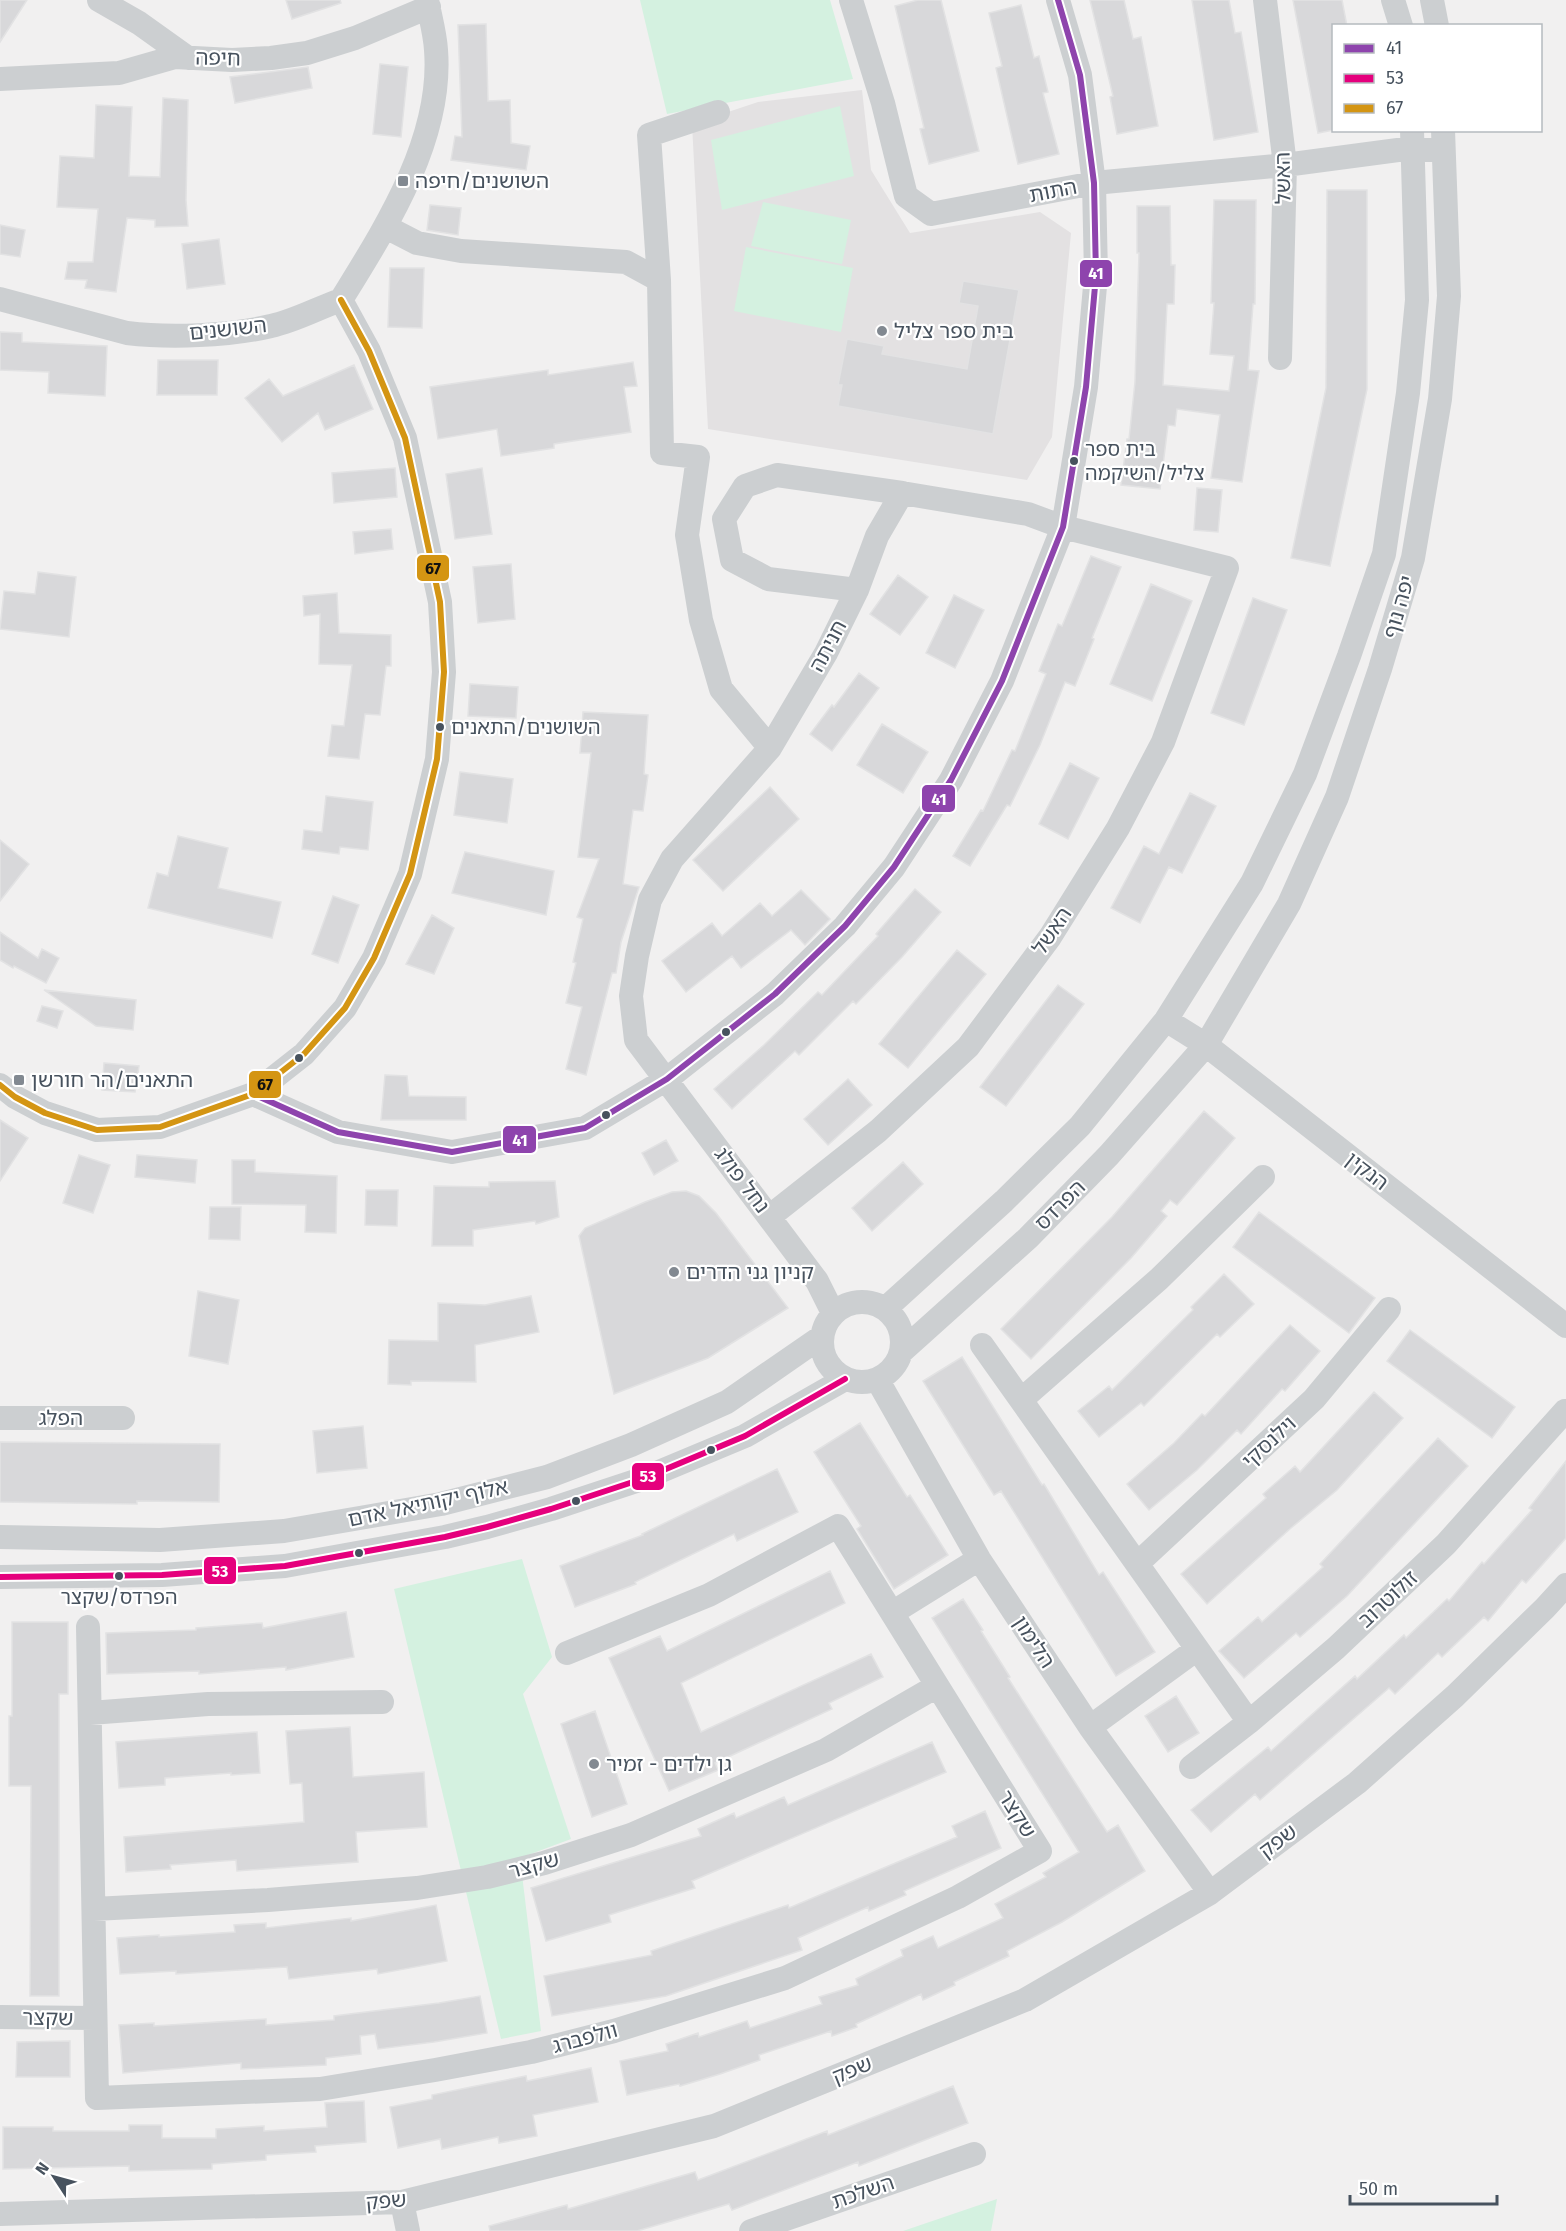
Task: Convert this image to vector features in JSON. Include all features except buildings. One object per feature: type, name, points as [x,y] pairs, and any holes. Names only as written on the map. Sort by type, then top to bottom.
[{"type":"street","points":[[99,0],[139,23],[189,58]]},
{"type":"street","name":"התות","points":[[851,0],[883,104],[906,196],[931,214],[1094,183],[1285,165],[1412,140],[1444,140]]},
{"type":"street","points":[[253,1094],[338,1132],[452,1152],[585,1128],[667,1079],[775,994],[845,926],[894,867],[951,780],[1002,681],[1063,527],[1086,387],[1096,275],[1094,183],[1080,75],[1058,0]]},
{"type":"street","name":"האשל","points":[[1265,0],[1285,165],[1280,358]]},
{"type":"street","points":[[1394,0],[1400,24]]},
{"type":"street","points":[[1432,0],[1437,24]]},
{"type":"street","points":[[0,1085],[15,1097],[45,1113],[97,1130],[160,1127],[253,1094],[304,1054],[345,1008],[374,958],[410,874],[437,759],[444,672],[438,590],[405,438],[369,351],[341,300],[386,227],[413,169],[433,105],[436,50],[428,3]]},
{"type":"street","name":"חיפה","points":[[0,79],[119,73],[175,57],[232,60],[307,53],[355,38],[428,3]]},
{"type":"street","points":[[718,112],[649,135],[659,280],[662,453],[698,457],[687,535],[701,621],[721,689],[770,748]]},
{"type":"street","name":"יפה נוף","points":[[1166,1020],[1252,883],[1305,774],[1349,657],[1384,554],[1408,393],[1417,300],[1412,140]]},
{"type":"street","name":"יפה נוף","points":[[1206,1046],[1289,904],[1337,797],[1380,669],[1413,558],[1440,399],[1449,297],[1444,140]]},
{"type":"street","points":[[386,227],[417,243],[461,251],[626,262],[659,280]]},
{"type":"street","name":"השושנים","points":[[0,299],[127,333],[145,335],[237,332],[273,326],[341,300]]},
{"type":"street","points":[[857,590],[768,579],[732,560],[724,519],[745,486],[777,474],[1028,514],[1063,527]]},
{"type":"street","name":"חניתה","points":[[667,1079],[636,1040],[631,996],[637,956],[650,900],[672,859],[770,748],[826,653],[857,590],[877,536],[902,493]]},
{"type":"street","name":"האשל","points":[[769,1217],[878,1131],[968,1047],[1050,937],[1118,828],[1163,742],[1227,568],[1063,527]]},
{"type":"street","name":"הנקין","points":[[1166,1020],[1206,1046],[1566,1326]]},
{"type":"street","name":"הפרדס","points":[[885,1309],[1004,1201],[1080,1126],[1166,1020]]},
{"type":"street","name":"הפרדס","points":[[901,1352],[1036,1229],[1110,1155],[1206,1046]]},
{"type":"street","name":"נחל פולג","points":[[667,1079],[817,1281],[833,1312]]},
{"type":"street","points":[[1021,1400],[1159,1279],[1263,1177]]},
{"type":"street","name":"נחל פולג","points":[[817,1281],[860,1301]]},
{"type":"street","points":[[860,1301],[872,1302],[885,1309],[894,1317],[900,1329],[901,1352],[889,1371],[877,1379],[859,1382],[845,1379],[831,1369],[824,1357],[821,1337],[833,1312],[846,1304],[860,1301]]},
{"type":"street","name":"וילנסקי","points":[[1137,1563],[1314,1399],[1389,1309]]},
{"type":"street","name":"אלוף יקותיאל אדם","points":[[0,1537],[160,1540],[284,1531],[441,1504],[547,1477],[631,1446],[728,1402],[821,1337]]},
{"type":"street","points":[[982,1345],[1249,1722]]},
{"type":"street","name":"אלוף יקותיאל אדם","points":[[0,1577],[162,1575],[285,1566],[445,1537],[551,1509],[642,1479],[746,1436],[845,1379]]},
{"type":"street","name":"הלימון","points":[[877,1379],[979,1559],[1090,1727],[1210,1893]]},
{"type":"street","name":"זולוטרוב","points":[[1191,1767],[1249,1722],[1336,1648],[1446,1544],[1565,1411]]},
{"type":"street","name":"הפלג","points":[[0,1418],[123,1418]]},
{"type":"street","name":"שקצר","points":[[567,1653],[709,1595],[838,1526],[1040,1851]]},
{"type":"street","points":[[892,1613],[979,1559]]},
{"type":"street","name":"שפק","points":[[0,2214],[402,2202],[714,2126],[1025,2000],[1210,1893],[1357,1783],[1455,1696],[1566,1585]]},
{"type":"street","name":"שקצר","points":[[88,1627],[97,2098]]},
{"type":"street","points":[[1090,1727],[1197,1649]]},
{"type":"street","name":"שקצר","points":[[94,1909],[268,1900],[417,1888],[487,1877],[544,1863],[631,1835],[826,1750],[937,1686]]},
{"type":"street","points":[[90,1713],[208,1704],[382,1702]]},
{"type":"street","name":"וולפברג","points":[[97,2098],[320,2089],[521,2054],[614,2031],[785,1978],[958,1897],[1040,1851]]},
{"type":"street","name":"שקצר","points":[[0,2017],[95,2019]]},
{"type":"street","name":"השלכת","points":[[751,2231],[974,2154]]},
{"type":"street","points":[[402,2202],[408,2231]]},
{"type":"shaded area","name":"בית ספר צליל","points":[[862,90],[871,170],[910,233],[1040,212],[1071,233],[1052,437],[1027,480],[708,429],[692,124],[758,102]]},
{"type":"green space","points":[[640,0],[830,0],[853,79],[667,114]]},
{"type":"green space","points":[[840,106],[854,176],[722,210],[711,140]]},
{"type":"green space","points":[[763,202],[851,220],[842,264],[751,246]]},
{"type":"green space","points":[[746,247],[853,268],[841,332],[734,311]]},
{"type":"green space","points":[[522,1559],[552,1657],[523,1694],[571,1839],[520,1858],[541,2031],[501,2039],[394,1589]]},
{"type":"green space","points":[[997,2199],[991,2231],[903,2231]]},
{"type":"transit line","name":"41","points":[[253,1094],[338,1132],[452,1152],[585,1128],[667,1079],[775,994],[845,926],[894,867],[951,780],[1002,681],[1063,527],[1086,387],[1096,275],[1094,183],[1080,75],[1058,0]]},
{"type":"transit line","name":"67","points":[[0,1085],[15,1097],[45,1113],[97,1130],[160,1127],[253,1094],[304,1054],[345,1008],[374,958],[410,874],[437,759],[444,672],[440,602],[405,438],[369,351],[341,300]]},
{"type":"transit line","name":"53","points":[[0,1577],[162,1575],[285,1566],[445,1537],[551,1509],[642,1479],[745,1436],[845,1379]]},
{"type":"place","name":"השושנים/חיפה","points":[[403,181]]},
{"type":"place","name":"בית ספר צליל","points":[[882,331]]},
{"type":"place","name":"בית ספר צליל/השיקמה","points":[[1074,461]]},
{"type":"place","name":"השושנים/התאנים","points":[[440,727]]},
{"type":"place","name":"התאנים/הר חורשן","points":[[19,1080]]},
{"type":"place","name":"קניון גני הדרים","points":[[674,1272]]},
{"type":"place","name":"הפרדס/שקצר","points":[[119,1576]]},
{"type":"place","name":"גן ילדים - זמיר","points":[[594,1764]]}]
